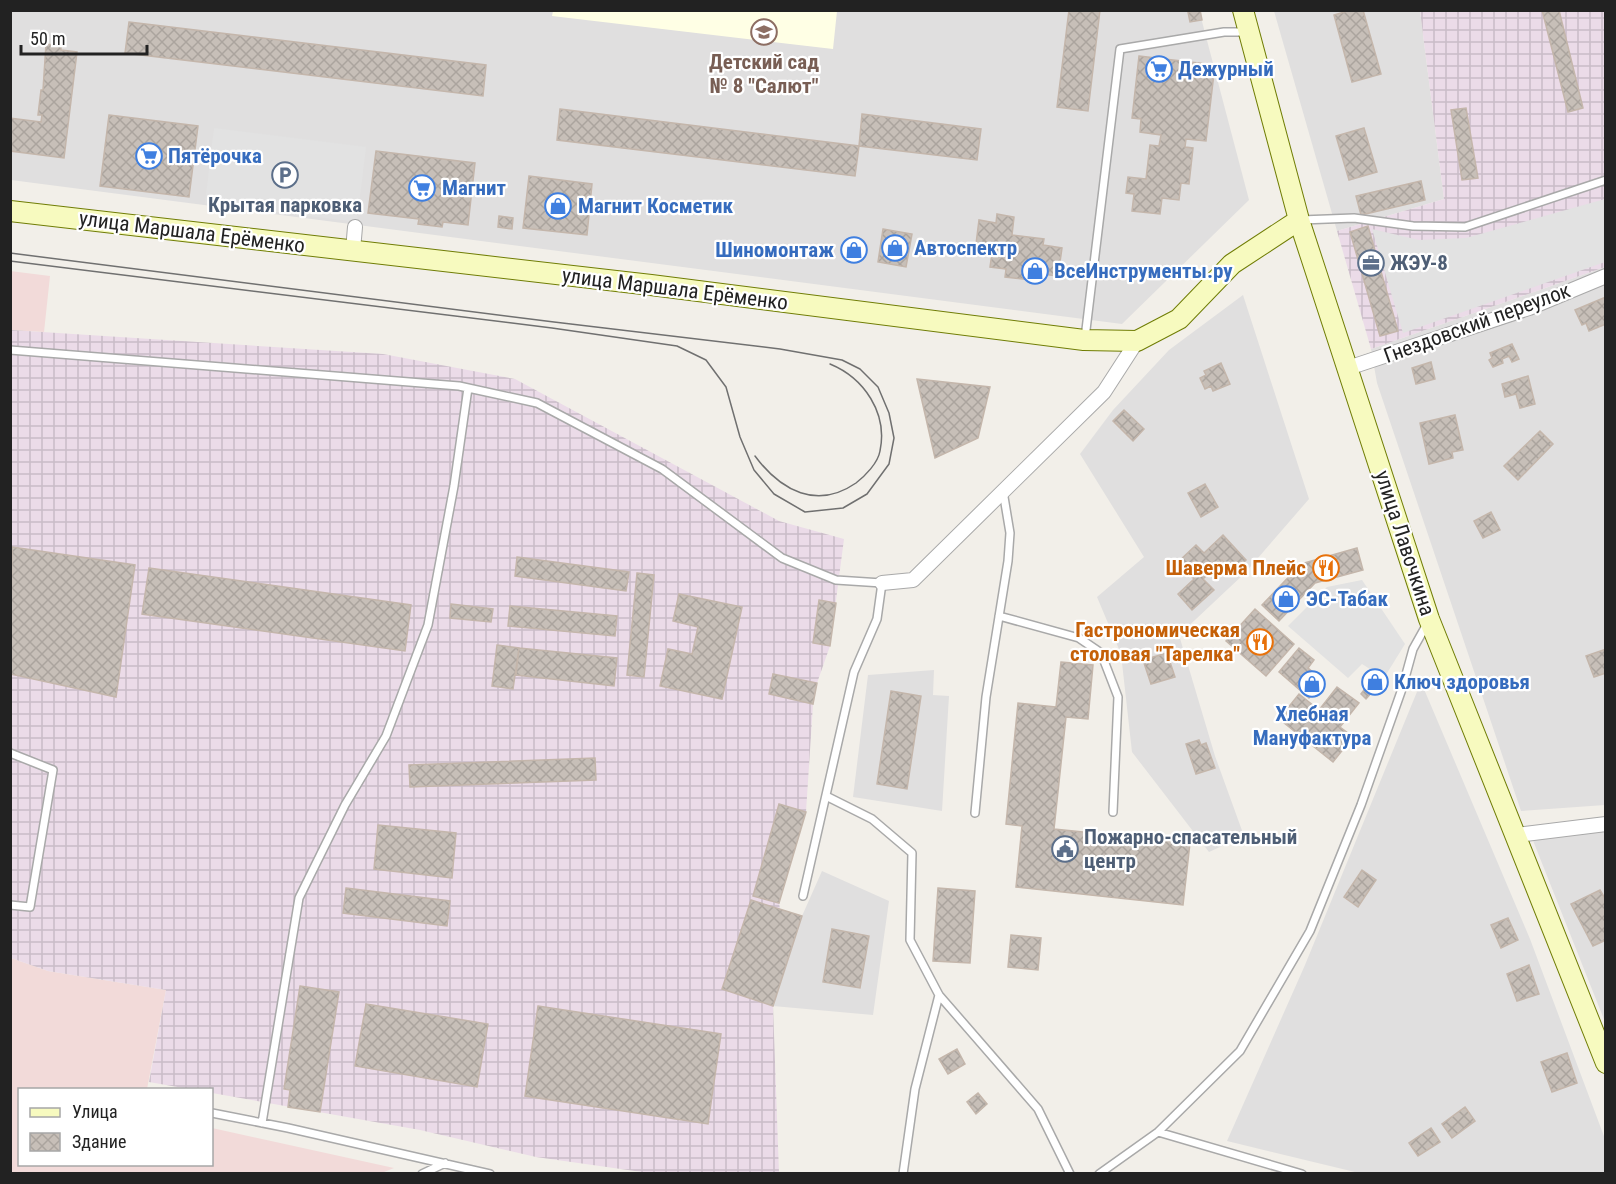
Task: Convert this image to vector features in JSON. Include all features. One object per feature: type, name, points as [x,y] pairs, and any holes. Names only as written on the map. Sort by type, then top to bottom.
[{"type":"main road","name":"улица Лавочкина","points":[[1243,10],[1299,220],[1429,619],[1517,835],[1605,1063]]},
{"type":"main road","name":"улица Маршала Ерёменко","points":[[10,211],[651,285],[1084,340],[1137,341],[1179,319],[1232,264],[1299,220]]},
{"type":"street","points":[[353,250],[355,227]]},
{"type":"street","name":"Гнездовский переулок","points":[[1348,368],[1529,308],[1605,276]]},
{"type":"street","points":[[882,584],[913,580],[1104,392],[1137,341]]},
{"type":"street","points":[[1517,835],[1605,824]]},
{"type":"lane","points":[[1084,340],[1120,49],[1224,32],[1248,32]]},
{"type":"lane","points":[[1299,220],[1354,218],[1413,226],[1466,227],[1605,180]]},
{"type":"lane","points":[[10,350],[468,388],[537,403],[662,469],[782,558],[836,580],[882,584],[877,619],[854,672],[803,896]]},
{"type":"lane","points":[[262,1123],[298,898],[345,805],[386,736],[428,625],[454,486],[468,388]]},
{"type":"lane","points":[[975,813],[986,698],[1008,561],[1010,533],[1003,491]]},
{"type":"lane","points":[[999,616],[1079,638],[1101,653],[1118,697],[1113,812]]},
{"type":"lane","points":[[1099,1173],[1158,1132],[1240,1051],[1310,931],[1361,805],[1402,689],[1413,649],[1429,619]]},
{"type":"lane","points":[[10,753],[52,770],[30,908],[10,905]]},
{"type":"lane","points":[[826,796],[872,819],[912,853],[910,940],[939,995],[1038,1109],[1070,1173]]},
{"type":"lane","points":[[903,1173],[915,1089],[939,995]]},
{"type":"lane","points":[[213,1113],[490,1173]]},
{"type":"lane","points":[[1158,1132],[1302,1173]]},
{"type":"lane","points":[[422,1173],[446,1163]]},
{"type":"shaded area","name":"Детский сад № 8 \"Салют\"","points":[[837,10],[833,49],[552,16],[553,11]]},
{"type":"shaded area","points":[[1199,10],[1249,200],[1122,324],[11,180],[11,11]]},
{"type":"shaded area","points":[[1274,11],[1420,11],[1444,199],[1337,231]]},
{"type":"shaded area","points":[[1420,11],[1605,11],[1605,267],[1371,349],[1337,231],[1444,199]]},
{"type":"shaded area","name":"Крытая парковка","points":[[214,128],[366,147],[357,222],[205,203]]},
{"type":"shaded area","points":[[1605,199],[1605,262],[1403,333],[1372,229],[1419,240],[1466,238]]},
{"type":"shaded area","points":[[1605,267],[1605,805],[1521,811],[1377,383],[1371,349]]},
{"type":"shaded area","points":[[10,271],[50,276],[44,332],[11,330]]},
{"type":"shaded area","points":[[1243,295],[1309,499],[1245,573],[1179,635],[1215,756],[1244,836],[1209,852],[1132,752],[1121,654],[1097,597],[1144,557],[1080,454],[1113,410],[1169,350]]},
{"type":"shaded area","points":[[11,330],[383,354],[515,379],[779,521],[844,539],[830,646],[817,683],[813,704],[806,812],[779,903],[780,909],[802,916],[773,1006],[779,1173],[649,1173],[536,1157],[420,1130],[213,1093],[213,1088],[183,1088],[149,1082],[166,990],[48,971],[11,958]]},
{"type":"shaded area","points":[[1362,580],[1405,644],[1384,678],[1362,664],[1348,678],[1288,626],[1327,587]]},
{"type":"shaded area","points":[[934,670],[933,695],[949,696],[942,811],[853,797],[868,675]]},
{"type":"shaded area","points":[[1421,682],[1530,939],[1605,1139],[1605,1173],[1359,1173],[1227,1141],[1305,965]]},
{"type":"shaded area","points":[[1605,826],[1605,1022],[1532,838]]},
{"type":"shaded area","points":[[822,871],[889,901],[873,1015],[773,1006],[802,916]]},
{"type":"shaded area","points":[[11,958],[48,971],[166,990],[147,1088],[18,1088],[18,1166],[213,1166],[213,1128],[394,1168],[379,1174],[11,1174]]},
{"type":"building","points":[[1069,10],[1100,10],[1088,111],[1057,107]]},
{"type":"building","points":[[1200,10],[1202,20],[1190,22],[1188,12]]},
{"type":"building","points":[[1351,10],[1363,10],[1381,74],[1352,82],[1334,15]]},
{"type":"building","points":[[1542,10],[1559,10],[1583,108],[1568,112]]},
{"type":"building","points":[[129,22],[486,65],[483,96],[125,53]]},
{"type":"building","points":[[46,44],[61,46],[61,50],[77,52],[64,158],[10,151],[10,118],[41,122],[42,115],[38,115],[41,90],[43,90]]},
{"type":"building","points":[[1139,56],[1215,65],[1206,141],[1186,139],[1185,147],[1193,148],[1189,184],[1181,183],[1179,200],[1162,198],[1160,214],[1132,211],[1134,194],[1126,193],[1128,177],[1146,179],[1150,145],[1159,146],[1161,135],[1140,132],[1141,119],[1132,118]]},
{"type":"building","points":[[1466,108],[1478,178],[1462,180],[1451,110]]},
{"type":"building","points":[[560,109],[859,146],[855,176],[557,140]]},
{"type":"building","points":[[862,114],[981,129],[977,160],[859,146]]},
{"type":"building","name":"Пятёрочка","points":[[109,115],[198,126],[189,197],[100,186]]},
{"type":"building","points":[[1364,128],[1377,172],[1349,180],[1336,136]]},
{"type":"building","name":"Магнит","points":[[376,151],[475,163],[468,225],[443,222],[442,227],[418,224],[419,219],[368,213]]},
{"type":"building","name":"Магнит Косметик","points":[[529,176],[592,184],[587,235],[523,228]]},
{"type":"building","points":[[1421,181],[1425,200],[1361,215],[1356,196]]},
{"type":"building","points":[[997,214],[1014,217],[1012,235],[1044,239],[1043,245],[1062,248],[1058,276],[1041,274],[1040,281],[1005,277],[1006,269],[990,267],[993,246],[976,244],[979,220],[996,223]]},
{"type":"building","points":[[499,216],[513,218],[512,229],[498,227]]},
{"type":"building","points":[[1368,226],[1398,331],[1380,336],[1350,232]]},
{"type":"building","name":"Автоспектр","points":[[883,229],[912,234],[906,267],[878,262]]},
{"type":"building","name":"Шиномонтаж","points":[[848,240],[863,243],[860,259],[845,256]]},
{"type":"building","points":[[1606,297],[1606,324],[1589,331],[1586,323],[1582,325],[1575,310]]},
{"type":"building","points":[[1512,344],[1519,359],[1512,362],[1509,356],[1502,359],[1503,363],[1493,367],[1489,360],[1492,358],[1490,353]]},
{"type":"building","points":[[1431,362],[1435,379],[1416,384],[1412,368]]},
{"type":"building","points":[[1221,363],[1230,384],[1213,391],[1211,386],[1205,389],[1200,378],[1206,375],[1204,371]]},
{"type":"building","points":[[1528,376],[1535,404],[1520,408],[1516,394],[1505,397],[1502,384]]},
{"type":"building","points":[[917,379],[990,387],[978,438],[935,458]]},
{"type":"building","points":[[1124,410],[1144,429],[1133,441],[1113,421]]},
{"type":"building","points":[[1455,415],[1463,450],[1452,452],[1453,458],[1429,464],[1420,423]]},
{"type":"building","points":[[1540,431],[1553,444],[1518,480],[1504,466]]},
{"type":"building","points":[[1205,484],[1218,507],[1201,517],[1188,493]]},
{"type":"building","points":[[1491,512],[1500,530],[1483,538],[1474,521]]},
{"type":"building","points":[[1223,535],[1246,560],[1234,572],[1222,560],[1203,579],[1214,590],[1192,610],[1178,594],[1194,579],[1178,562],[1196,545],[1204,553]]},
{"type":"building","points":[[12,547],[135,565],[116,697],[10,674]]},
{"type":"building","points":[[1357,548],[1363,570],[1315,583],[1279,621],[1262,605],[1301,564]]},
{"type":"building","points":[[517,557],[629,572],[626,591],[515,576]]},
{"type":"building","points":[[149,568],[411,605],[405,651],[142,614]]},
{"type":"building","points":[[637,573],[654,575],[644,677],[627,675]]},
{"type":"building","points":[[679,594],[742,607],[722,699],[660,686],[668,649],[692,654],[698,627],[673,621]]},
{"type":"building","points":[[819,600],[836,603],[830,646],[813,643]]},
{"type":"building","points":[[451,604],[493,609],[491,622],[450,618]]},
{"type":"building","points":[[510,606],[617,616],[615,636],[508,626]]},
{"type":"building","name":"Гастрономическая столовая \"Тарелка\"","points":[[1255,609],[1294,644],[1266,676],[1226,641]]},
{"type":"building","points":[[497,645],[519,648],[513,689],[492,686]]},
{"type":"building","points":[[519,648],[617,658],[614,686],[516,675]]},
{"type":"building","points":[[1299,648],[1314,660],[1308,668],[1324,681],[1309,698],[1279,672]]},
{"type":"building","points":[[1606,649],[1606,673],[1594,677],[1586,656]]},
{"type":"building","points":[[1167,653],[1175,677],[1151,684],[1143,660]]},
{"type":"building","points":[[1061,662],[1093,665],[1088,719],[1066,717],[1054,829],[1190,843],[1183,905],[1016,887],[1022,826],[1006,824],[1018,703],[1056,707]]},
{"type":"building","points":[[773,674],[817,683],[813,704],[769,694]]},
{"type":"building","name":"Ключ здоровья","points":[[1375,676],[1380,681],[1375,686],[1370,681]]},
{"type":"building","points":[[1367,686],[1373,691],[1366,699],[1361,694]]},
{"type":"building","points":[[1337,687],[1359,703],[1340,727],[1353,737],[1333,762],[1279,719],[1299,694],[1319,710]]},
{"type":"building","points":[[891,691],[921,696],[907,789],[877,784]]},
{"type":"building","points":[[1199,740],[1201,745],[1206,743],[1215,768],[1196,774],[1186,744]]},
{"type":"building","points":[[595,758],[596,780],[410,787],[409,765]]},
{"type":"building","points":[[779,804],[806,812],[779,903],[753,896]]},
{"type":"building","points":[[378,825],[456,833],[452,878],[374,869]]},
{"type":"building","points":[[1362,870],[1376,880],[1358,907],[1344,897]]},
{"type":"building","points":[[346,888],[450,901],[447,926],[343,913]]},
{"type":"building","points":[[938,888],[975,891],[970,963],[933,961]]},
{"type":"building","points":[[1600,890],[1606,900],[1606,940],[1593,946],[1571,904]]},
{"type":"building","points":[[751,900],[802,916],[773,1006],[722,989]]},
{"type":"building","points":[[1508,918],[1518,940],[1501,948],[1491,925]]},
{"type":"building","points":[[832,929],[869,936],[860,988],[823,982]]},
{"type":"building","points":[[1011,935],[1041,938],[1038,970],[1008,967]]},
{"type":"building","points":[[1529,965],[1539,994],[1517,1001],[1507,974]]},
{"type":"building","points":[[300,986],[339,992],[320,1112],[288,1107],[290,1090],[284,1089]]},
{"type":"building","points":[[366,1004],[488,1024],[477,1087],[355,1066]]},
{"type":"building","points":[[538,1006],[721,1034],[708,1124],[525,1096]]},
{"type":"building","points":[[957,1049],[965,1064],[948,1074],[939,1059]]},
{"type":"building","points":[[1567,1053],[1577,1083],[1552,1092],[1541,1062]]},
{"type":"building","points":[[978,1093],[987,1104],[976,1114],[967,1102]]},
{"type":"building","points":[[1465,1107],[1475,1121],[1452,1138],[1442,1124]]},
{"type":"building","points":[[1431,1128],[1440,1142],[1418,1156],[1409,1143]]},
{"type":"tram line","points":[[10,253],[780,349],[842,360],[860,369],[878,387],[889,413],[894,438],[889,464],[867,494],[843,508],[805,512],[774,494],[754,470],[740,437],[726,387],[706,360],[677,346],[552,328],[10,261]]},
{"type":"tram line","points":[[755,456],[776,479],[801,493],[814,496],[842,491],[856,483],[871,469],[879,456],[882,437],[877,410],[871,398],[853,378],[830,364]]},
{"type":"place","name":"Детский сад № 8 \"Салют\"","points":[[764,32]]},
{"type":"place","name":"Дежурный","points":[[1159,69]]},
{"type":"place","name":"Пятёрочка","points":[[149,156]]},
{"type":"place","name":"Крытая парковка","points":[[285,175]]},
{"type":"place","name":"Магнит","points":[[422,188]]},
{"type":"place","name":"Магнит Косметик","points":[[558,206]]},
{"type":"place","name":"Автоспектр","points":[[895,248]]},
{"type":"place","name":"Шиномонтаж","points":[[854,250]]},
{"type":"place","name":"ЖЭУ-8","points":[[1371,263]]},
{"type":"place","name":"ВсеИнструменты.ру","points":[[1035,271]]},
{"type":"place","name":"Шаверма Плейс","points":[[1326,568]]},
{"type":"place","name":"ЭС-Табак","points":[[1286,599]]},
{"type":"place","name":"Гастрономическая столовая \"Тарелка\"","points":[[1260,642]]},
{"type":"place","name":"Ключ здоровья","points":[[1375,682]]},
{"type":"place","name":"Хлебная Мануфактура","points":[[1312,684]]},
{"type":"place","name":"Пожарно-спасательный центр","points":[[1065,849]]}]
